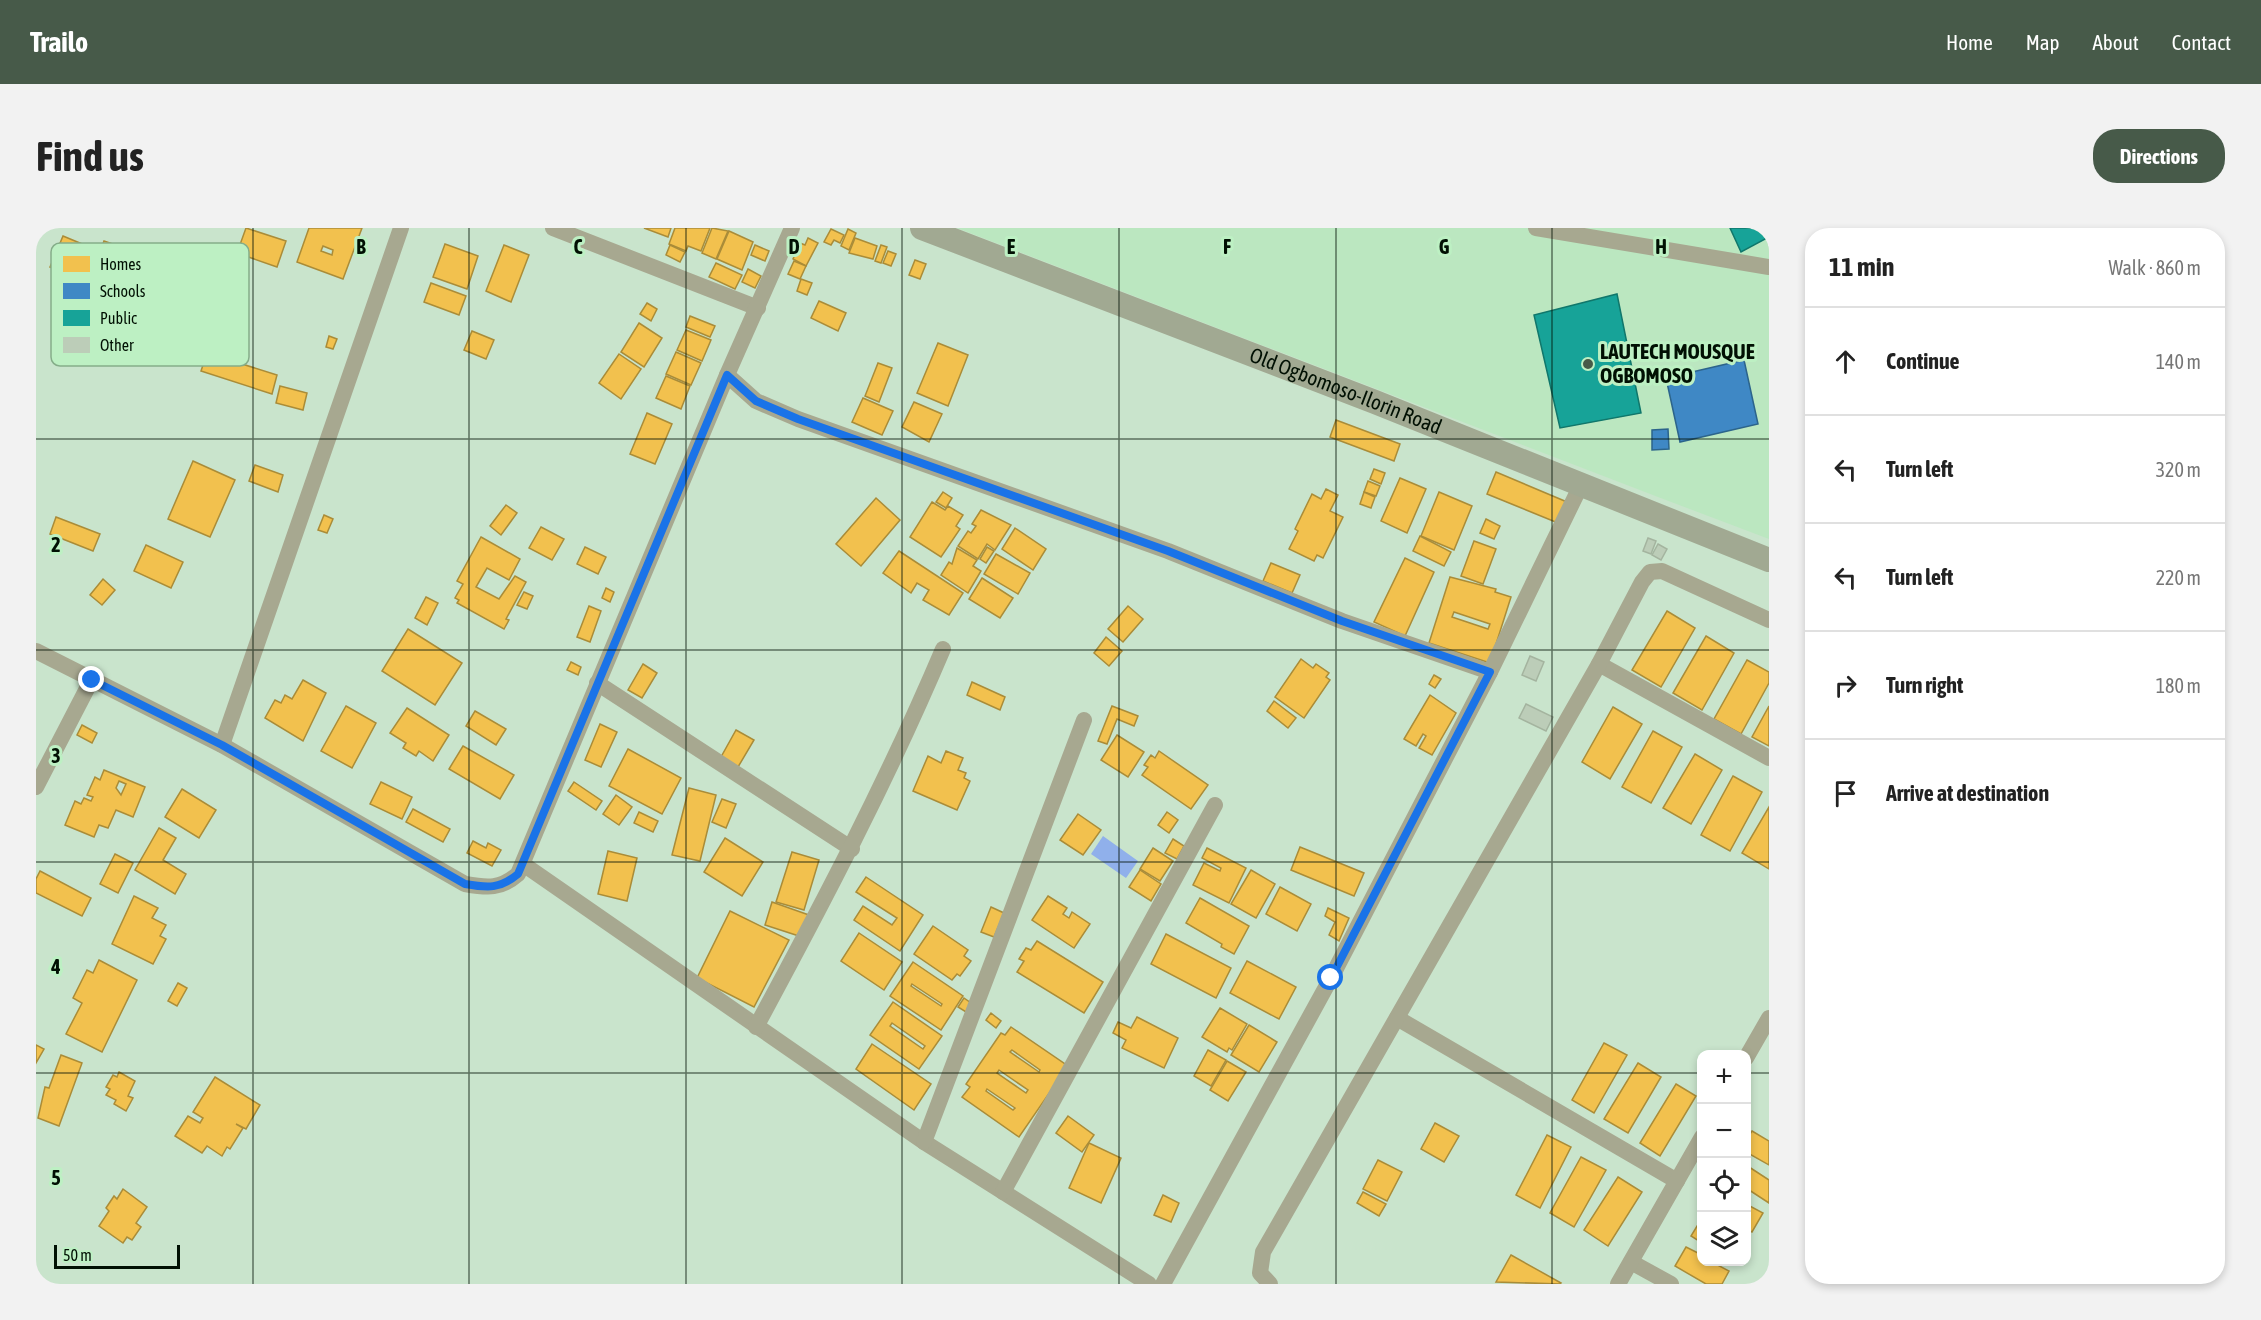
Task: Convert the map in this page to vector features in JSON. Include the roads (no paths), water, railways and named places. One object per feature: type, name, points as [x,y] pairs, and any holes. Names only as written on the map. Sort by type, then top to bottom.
[{"type":"highway","name":"Old Ogbomoso-Ilorin Road","points":[[922,228],[1364,398],[1769,560]]},
{"type":"street","points":[[222,745],[401,228]]},
{"type":"street","points":[[553,228],[758,308]]},
{"type":"street","points":[[36,651],[222,745],[465,884],[494,888],[507,884],[518,874],[523,864],[597,682],[792,228]]},
{"type":"street","points":[[1536,228],[1769,267]]},
{"type":"street","points":[[727,375],[756,401],[798,419],[1168,551],[1342,621],[1490,672]]},
{"type":"street","points":[[1163,1284],[1331,978],[1490,672],[1581,484]]},
{"type":"street","points":[[1270,1284],[1260,1273],[1263,1252],[1650,572],[1662,571],[1769,620]]},
{"type":"street","points":[[756,1027],[852,849],[904,741],[943,649]]},
{"type":"street","points":[[1599,664],[1769,758]]},
{"type":"street","points":[[36,787],[92,680]]},
{"type":"street","points":[[597,682],[852,849]]},
{"type":"street","points":[[924,1142],[1084,720]]},
{"type":"street","points":[[1004,1192],[1215,805]]},
{"type":"street","points":[[523,864],[924,1142],[1149,1284]]},
{"type":"street","points":[[1397,1018],[1677,1180]]},
{"type":"street","points":[[1751,1050],[1769,1018]]},
{"type":"street","points":[[1618,1284],[1697,1144]]},
{"type":"street","points":[[1631,1262],[1671,1284]]},
{"type":"water","points":[[1103,836],[1138,861],[1126,878],[1091,854]]},
{"type":"place","name":"LAUTECH MOUSQUE OGBOMOSO","points":[[1588,364]]}]
